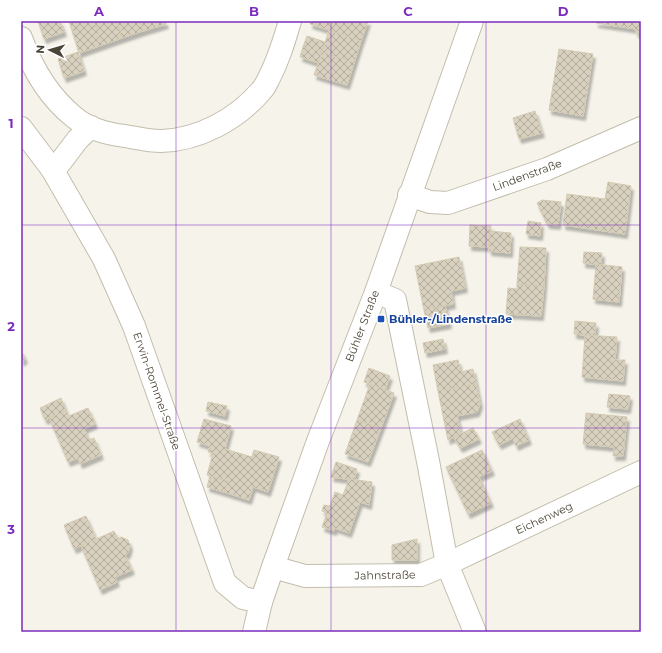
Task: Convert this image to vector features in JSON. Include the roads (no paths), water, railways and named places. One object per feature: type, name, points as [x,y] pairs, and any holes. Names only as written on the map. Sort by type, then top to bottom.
[{"type":"street","points":[[22,43],[41,79],[54,98],[75,118],[91,127],[114,135],[161,141],[188,138],[214,128],[238,113],[262,90],[278,61],[290,21]]},
{"type":"street","name":"Bühler Straße","points":[[254,632],[261,602],[272,567],[318,441],[376,292],[409,194],[472,21]]},
{"type":"street","points":[[52,170],[59,164],[78,138],[91,127]]},
{"type":"street","name":"Erwin-Rommel-Straße","points":[[21,128],[52,170],[104,259],[134,326],[225,583],[243,598],[261,602]]},
{"type":"street","name":"Lindenstraße","points":[[409,194],[430,202],[448,203],[547,169],[640,132]]},
{"type":"street","points":[[376,292],[396,300],[447,564],[474,632]]},
{"type":"street","name":"Eichenweg","points":[[447,564],[641,472]]},
{"type":"street","name":"Jahnstraße","points":[[272,567],[305,576],[421,575],[447,564]]},
{"type":"place","name":"Bühler-/Lindenstraße","points":[[381,319]]}]
